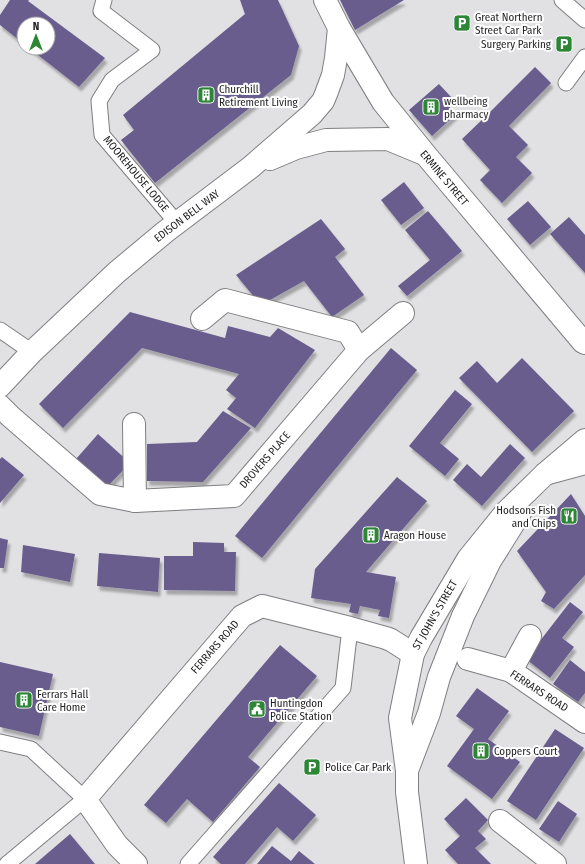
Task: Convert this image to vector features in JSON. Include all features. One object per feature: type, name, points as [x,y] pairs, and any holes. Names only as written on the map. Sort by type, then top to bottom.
[{"type":"main road","name":"ERMINE STREET","points":[[325,0],[338,28],[383,102],[584,344]]},
{"type":"main road","name":"EDISON BELL WAY","points":[[0,386],[32,352],[117,272],[165,232],[251,167],[309,117],[323,101],[333,75],[338,28]]},
{"type":"main road","points":[[251,167],[296,148],[326,140],[388,139],[425,154]]},
{"type":"main road","points":[[202,319],[225,300],[348,332],[359,350]]},
{"type":"main road","name":"DROVERS PLACE","points":[[0,406],[100,494],[135,501],[234,496],[359,350],[403,313]]},
{"type":"main road","points":[[134,424],[135,501]]},
{"type":"main road","name":"ST JOHN'S STREET","points":[[416,864],[400,718],[413,654],[420,638],[468,559],[506,512],[545,474],[582,446]]},
{"type":"main road","points":[[407,771],[439,677],[463,616],[490,561],[545,474]]},
{"type":"main road","name":"FERRARS ROAD","points":[[85,798],[242,616],[262,606],[391,640],[413,654]]},
{"type":"main road","points":[[511,671],[530,636]]},
{"type":"main road","name":"FERRARS ROAD","points":[[468,659],[511,671],[585,722]]},
{"type":"main road","points":[[85,798],[117,845],[136,864]]},
{"type":"main road","points":[[500,821],[556,864]]},
{"type":"lane","name":"MOOREHOUSE LODGE","points":[[104,0],[101,11],[152,50],[112,80],[99,101],[102,135],[177,223]]},
{"type":"lane","points":[[562,0],[585,20]]},
{"type":"lane","points":[[566,83],[585,57]]},
{"type":"lane","points":[[0,330],[32,352]]},
{"type":"lane","points":[[188,864],[343,688],[350,628]]},
{"type":"lane","points":[[0,742],[31,749],[85,798],[7,864]]},
{"type":"building","points":[[10,0],[29,0],[28,1],[48,16],[16,16],[16,38],[0,25],[0,15]]},
{"type":"building","name":"Churchill Retirement Living","points":[[240,0],[278,0],[299,46],[291,75],[155,183],[121,140],[134,130],[123,115],[245,14]]},
{"type":"building","points":[[340,0],[404,0],[355,30]]},
{"type":"building","points":[[56,22],[105,58],[79,87],[39,56],[56,56]]},
{"type":"building","points":[[535,67],[551,83],[509,126],[528,145],[516,157],[532,173],[502,203],[480,180],[490,170],[462,139]]},
{"type":"building","name":"wellbeing pharmacy","points":[[439,84],[452,98],[446,103],[456,114],[432,136],[409,110]]},
{"type":"building","points":[[404,182],[424,208],[401,225],[381,200]]},
{"type":"building","points":[[528,201],[551,227],[530,245],[507,219]]},
{"type":"building","points":[[428,211],[462,251],[407,296],[398,286],[430,260],[405,230]]},
{"type":"building","points":[[569,217],[585,235],[585,273],[550,234]]},
{"type":"building","points":[[321,219],[345,249],[335,257],[364,295],[332,317],[304,281],[261,305],[236,275]]},
{"type":"building","points":[[130,312],[225,338],[228,326],[270,337],[278,328],[315,350],[255,428],[227,409],[236,398],[226,390],[239,374],[142,348],[63,428],[39,404]]},
{"type":"building","points":[[391,348],[417,370],[262,558],[235,536]]},
{"type":"building","points":[[522,358],[574,411],[532,452],[459,378],[477,361],[497,383]]},
{"type":"building","points":[[455,390],[472,404],[440,443],[459,459],[445,476],[409,446]]},
{"type":"building","points":[[223,411],[251,428],[203,482],[147,481],[147,444],[197,442]]},
{"type":"building","points":[[98,434],[130,463],[107,487],[76,459]]},
{"type":"building","points":[[510,444],[525,458],[482,506],[453,480],[467,464],[481,477]]},
{"type":"building","points":[[2,457],[24,475],[0,503],[0,459]]},
{"type":"building","name":"Aragon House","points":[[397,477],[427,501],[366,572],[396,577],[389,618],[378,616],[380,610],[360,606],[358,614],[349,612],[351,604],[311,598],[315,569]]},
{"type":"building","points":[[571,494],[585,516],[585,575],[554,609],[541,601],[546,592],[517,551]]},
{"type":"building","points":[[0,538],[8,540],[4,568],[0,568]]},
{"type":"building","points":[[193,542],[224,543],[224,552],[236,552],[235,591],[164,590],[164,556],[193,556]]},
{"type":"building","points":[[23,545],[75,554],[70,582],[21,572]]},
{"type":"building","points":[[99,553],[160,558],[158,592],[97,586]]},
{"type":"building","points":[[570,602],[583,612],[562,638],[574,647],[550,678],[526,659]]},
{"type":"building","name":"Huntingdon Police Station","points":[[280,645],[317,676],[248,757],[260,767],[213,822],[187,799],[166,823],[144,805]]},
{"type":"building","points":[[570,660],[585,672],[585,693],[578,702],[553,684]]},
{"type":"building","name":"Ferrars Hall Care Home","points":[[0,662],[53,674],[39,736],[0,727]]},
{"type":"building","name":"Coppers Court","points":[[477,688],[509,711],[488,739],[520,762],[492,799],[447,766],[474,729],[456,716]]},
{"type":"building","points":[[555,729],[584,748],[536,820],[507,801]]},
{"type":"building","points":[[279,783],[316,815],[293,841],[277,827],[245,864],[221,864],[213,857]]},
{"type":"building","points":[[466,798],[488,820],[478,831],[486,839],[475,848],[491,864],[458,864],[445,850],[460,836],[444,819]]},
{"type":"building","points":[[558,801],[577,814],[559,842],[539,829]]},
{"type":"building","points":[[70,834],[95,864],[35,864]]},
{"type":"building","points":[[272,846],[291,861],[299,851],[315,864],[257,864]]},
{"type":"place","name":"Great Northern Street Car Park","points":[[462,23]]},
{"type":"place","name":"Surgery Parking","points":[[564,44]]},
{"type":"place","name":"Churchill Retirement Living","points":[[206,95]]},
{"type":"place","name":"wellbeing pharmacy","points":[[431,107]]},
{"type":"place","name":"Hodsons Fish and Chips","points":[[569,516]]},
{"type":"place","name":"Aragon House","points":[[371,535]]},
{"type":"place","name":"Ferrars Hall Care Home","points":[[24,700]]},
{"type":"place","name":"Huntingdon Police Station","points":[[257,709]]},
{"type":"place","name":"Coppers Court","points":[[481,751]]},
{"type":"place","name":"Police Car Park","points":[[312,767]]}]
